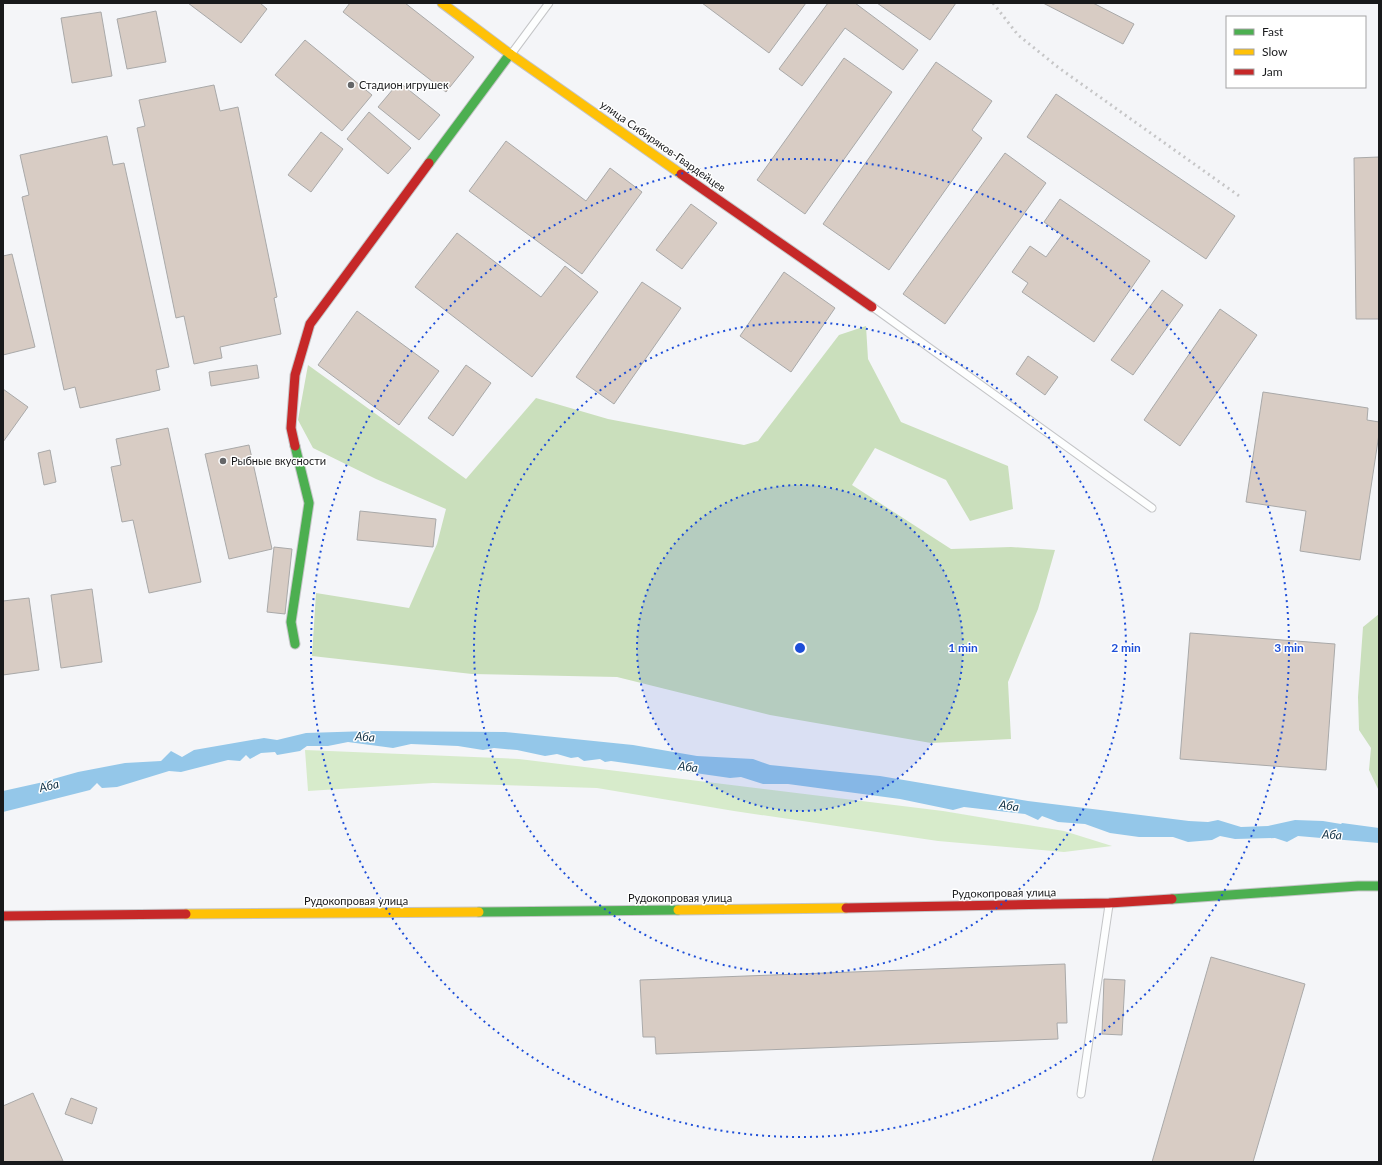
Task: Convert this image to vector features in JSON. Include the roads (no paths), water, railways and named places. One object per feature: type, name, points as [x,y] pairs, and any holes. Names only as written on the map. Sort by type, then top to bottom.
[{"type":"main road","name":"улица Сибиряков-Гвардейцев","points":[[442,3],[510,54],[872,307]]},
{"type":"main road","points":[[295,644],[291,622],[308,503],[291,428],[295,375],[310,324],[510,54]]},
{"type":"main road","name":"Рудокопровая улица","points":[[3,916],[805,909],[1109,903],[1358,886],[1379,886]]},
{"type":"lane","points":[[510,54],[549,3]]},
{"type":"lane","points":[[872,307],[1152,508]]},
{"type":"lane","points":[[1081,1094],[1109,903]]},
{"type":"water","name":"Аба","points":[[369,731],[505,732],[633,745],[697,756],[753,759],[770,765],[880,776],[1028,801],[1189,821],[1208,822],[1218,820],[1241,827],[1268,826],[1295,820],[1342,823],[1379,828],[1379,843],[1298,836],[1287,842],[1275,838],[1235,839],[1220,836],[1212,840],[1188,842],[1173,837],[1139,837],[1110,833],[1085,824],[1058,822],[1042,816],[1038,820],[1025,814],[964,807],[953,810],[900,799],[788,784],[763,784],[741,777],[730,778],[611,761],[605,762],[600,759],[584,761],[578,757],[571,758],[557,754],[545,756],[517,750],[494,748],[483,750],[458,746],[411,744],[393,748],[348,742],[328,746],[307,746],[300,751],[277,755],[275,752],[261,753],[250,759],[246,755],[240,761],[228,760],[181,772],[169,771],[117,787],[102,788],[97,783],[90,790],[3,812],[3,791],[78,772],[125,763],[161,761],[171,751],[182,757],[194,750],[264,738],[277,740],[306,733]]},
{"type":"railway","points":[[993,3],[1018,35],[1059,68],[1242,198]]},
{"type":"place","name":"Стадион игрушек","points":[[351,85]]},
{"type":"place","name":"Рыбные вкусности","points":[[223,461]]}]
